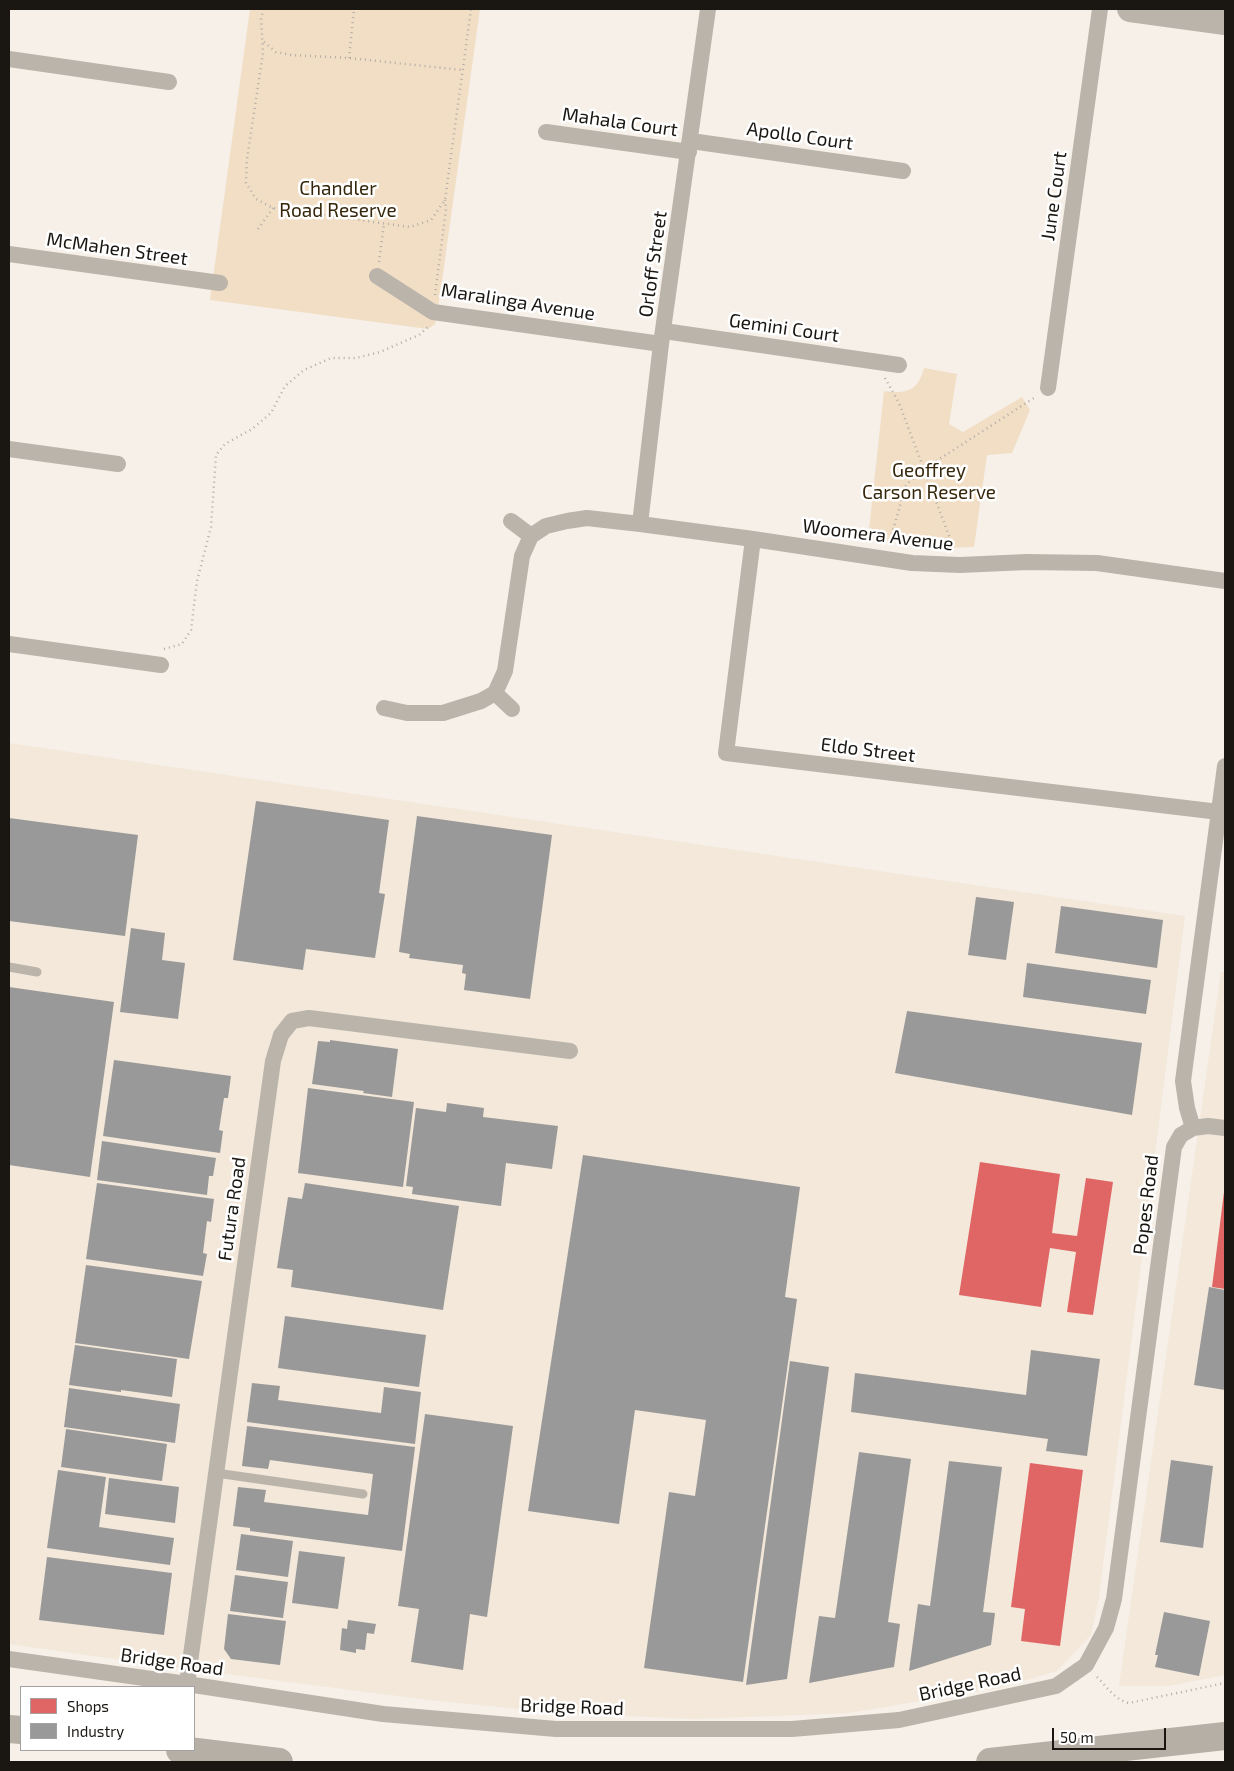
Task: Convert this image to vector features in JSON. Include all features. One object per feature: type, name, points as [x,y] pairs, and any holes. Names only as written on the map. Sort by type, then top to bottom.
[{"type":"highway","points":[[990,1762],[1225,1736]]},
{"type":"highway","points":[[188,1751],[279,1762]]},
{"type":"main road","points":[[1130,9],[1225,22]]},
{"type":"street","name":"Orloff Street","points":[[640,524],[663,337],[708,9]]},
{"type":"street","name":"June Court","points":[[1048,388],[1100,9]]},
{"type":"street","points":[[9,59],[170,82]]},
{"type":"street","name":"Mahala Court","points":[[546,132],[690,146]]},
{"type":"street","name":"Apollo Court","points":[[690,146],[903,171]]},
{"type":"street","name":"McMahen Street","points":[[9,254],[220,283]]},
{"type":"street","name":"Maralinga Avenue","points":[[377,276],[433,312],[663,337]]},
{"type":"street","name":"Gemini Court","points":[[663,337],[899,365]]},
{"type":"street","points":[[9,449],[118,464]]},
{"type":"street","name":"Woomera Avenue","points":[[531,536],[546,526],[587,518],[753,539],[912,563],[960,565],[1027,562],[1097,563],[1225,581]]},
{"type":"street","points":[[384,708],[407,713],[443,713],[481,701],[495,693],[505,671],[522,556],[531,536],[511,522]]},
{"type":"street","name":"Eldo Street","points":[[753,539],[726,753],[1219,812]]},
{"type":"street","points":[[9,644],[158,664]]},
{"type":"street","points":[[495,693],[512,709]]},
{"type":"street","points":[[1225,766],[1183,1081],[1187,1108],[1193,1128],[1208,1126],[1225,1128]]},
{"type":"street","name":"Futura Road","points":[[187,1684],[273,1061],[281,1035],[292,1022],[309,1018],[570,1051]]},
{"type":"street","name":"Popes Road","points":[[1106,1628],[1114,1599],[1174,1147],[1180,1135],[1193,1128]]},
{"type":"street","name":"Bridge Road","points":[[9,1659],[383,1714],[556,1729],[792,1728],[899,1720],[1056,1686],[1086,1665],[1106,1628]]},
{"type":"lane","points":[[9,967],[37,972]]},
{"type":"lane","points":[[216,1473],[363,1494]]},
{"type":"path","points":[[264,9],[261,18],[263,41],[247,159],[246,183],[256,199],[273,208],[410,227],[431,220],[446,200]]},
{"type":"path","points":[[349,58],[354,9]]},
{"type":"path","points":[[158,664],[163,649],[182,644],[191,630],[197,581],[211,527],[216,455],[225,444],[252,429],[271,413],[285,386],[304,370],[330,358],[356,358],[380,352],[412,339],[427,329],[433,312],[471,9]]},
{"type":"path","points":[[263,41],[276,52],[291,55],[349,58],[462,70]]},
{"type":"path","points":[[258,229],[273,208]]},
{"type":"path","points":[[377,276],[384,224]]},
{"type":"path","points":[[877,361],[899,403],[960,565]]},
{"type":"path","points":[[884,559],[906,485],[924,469],[1048,388]]},
{"type":"path","points":[[1086,1665],[1115,1696],[1122,1702],[1129,1703],[1225,1683]]},
{"type":"shaded area","points":[[9,743],[1185,916],[1099,1597],[1091,1635],[1057,1671],[998,1688],[849,1713],[694,1719],[561,1713],[429,1700],[9,1644]]},
{"type":"shaded area","points":[[1221,972],[1225,972],[1225,1675],[1168,1686],[1119,1686]]},
{"type":"green space","name":"Chandler Road Reserve","points":[[250,9],[480,9],[440,295],[435,324],[428,329],[210,300]]},
{"type":"green space","name":"Geoffrey Carson Reserve","points":[[924,368],[957,374],[949,424],[963,432],[1022,397],[1030,410],[1012,453],[987,455],[974,547],[939,548],[868,539],[884,391],[899,392],[910,389],[915,386],[922,376]]},
{"type":"building: Shops","points":[[980,1162],[1060,1174],[1052,1233],[1077,1236],[1086,1178],[1113,1182],[1093,1315],[1067,1312],[1076,1252],[1050,1248],[1041,1307],[959,1295]]},
{"type":"building: Shops","points":[[1225,1193],[1225,1289],[1212,1287]]},
{"type":"building: Shops","points":[[1030,1463],[1083,1470],[1060,1646],[1021,1641],[1025,1609],[1011,1607]]},
{"type":"building: Industry","points":[[256,801],[389,820],[379,893],[385,894],[375,958],[306,949],[303,970],[233,960]]},
{"type":"building: Industry","points":[[417,816],[552,835],[530,999],[464,990],[466,974],[462,973],[463,965],[409,958],[410,954],[399,952]]},
{"type":"building: Industry","points":[[9,818],[138,835],[125,936],[9,921]]},
{"type":"building: Industry","points":[[976,897],[1014,902],[1006,960],[968,955]]},
{"type":"building: Industry","points":[[1061,906],[1163,920],[1157,968],[1055,953]]},
{"type":"building: Industry","points":[[131,928],[165,933],[162,960],[185,963],[178,1019],[120,1012]]},
{"type":"building: Industry","points":[[1027,963],[1151,980],[1146,1014],[1023,997]]},
{"type":"building: Industry","points":[[9,987],[114,1002],[90,1177],[9,1165]]},
{"type":"building: Industry","points":[[907,1011],[1142,1043],[1132,1115],[895,1073]]},
{"type":"building: Industry","points":[[330,1040],[398,1049],[392,1097],[312,1084],[318,1041],[330,1042]]},
{"type":"building: Industry","points":[[114,1060],[231,1076],[228,1098],[224,1098],[219,1130],[223,1131],[220,1153],[103,1136]]},
{"type":"building: Industry","points":[[308,1088],[414,1102],[403,1187],[298,1173]]},
{"type":"building: Industry","points":[[447,1103],[484,1108],[483,1117],[558,1126],[552,1169],[506,1163],[501,1206],[412,1194],[413,1187],[406,1186],[416,1108],[446,1112]]},
{"type":"building: Industry","points":[[102,1141],[216,1158],[213,1176],[209,1176],[207,1195],[97,1180]]},
{"type":"building: Industry","points":[[583,1155],[800,1187],[785,1297],[797,1299],[743,1682],[644,1668],[669,1492],[695,1496],[706,1420],[635,1410],[619,1524],[528,1511]]},
{"type":"building: Industry","points":[[97,1183],[214,1199],[211,1222],[207,1221],[203,1253],[207,1254],[203,1276],[86,1259]]},
{"type":"building: Industry","points":[[305,1183],[459,1206],[443,1310],[291,1287],[293,1270],[277,1268],[288,1197],[302,1199]]},
{"type":"building: Industry","points":[[86,1265],[202,1281],[189,1359],[75,1343]]},
{"type":"building: Industry","points":[[1209,1287],[1225,1290],[1225,1390],[1194,1385]]},
{"type":"building: Industry","points":[[285,1316],[426,1335],[419,1387],[278,1368]]},
{"type":"building: Industry","points":[[75,1345],[177,1359],[172,1397],[69,1385]]},
{"type":"building: Industry","points":[[1031,1350],[1100,1359],[1087,1456],[1046,1451],[1048,1439],[851,1412],[855,1373],[1026,1395]]},
{"type":"building: Industry","points":[[790,1361],[829,1367],[787,1679],[746,1685]]},
{"type":"building: Industry","points":[[252,1383],[280,1386],[278,1400],[381,1413],[384,1387],[421,1392],[415,1444],[247,1422]]},
{"type":"building: Industry","points":[[69,1388],[180,1404],[175,1443],[64,1427]]},
{"type":"building: Industry","points":[[425,1414],[513,1426],[487,1617],[470,1614],[463,1670],[411,1662],[419,1609],[398,1606]]},
{"type":"building: Industry","points":[[247,1426],[415,1447],[402,1551],[250,1531],[250,1528],[233,1526],[238,1487],[266,1490],[264,1502],[368,1515],[373,1474],[270,1460],[268,1469],[242,1466]]},
{"type":"building: Industry","points":[[66,1429],[167,1444],[162,1481],[61,1467]]},
{"type":"building: Industry","points":[[859,1452],[911,1459],[888,1622],[900,1624],[894,1667],[809,1683],[819,1616],[835,1618]]},
{"type":"building: Industry","points":[[1171,1460],[1213,1466],[1203,1548],[1160,1542]]},
{"type":"building: Industry","points":[[949,1461],[1002,1467],[983,1612],[995,1613],[991,1645],[909,1671],[918,1604],[930,1606]]},
{"type":"building: Industry","points":[[58,1470],[106,1477],[99,1527],[174,1538],[170,1565],[47,1548]]},
{"type":"building: Industry","points":[[109,1478],[179,1487],[175,1523],[105,1514]]},
{"type":"building: Industry","points":[[241,1534],[293,1541],[288,1577],[236,1570]]},
{"type":"building: Industry","points":[[299,1551],[345,1557],[338,1609],[292,1603]]},
{"type":"building: Industry","points":[[47,1557],[172,1573],[164,1635],[39,1620]]},
{"type":"building: Industry","points":[[235,1575],[288,1582],[283,1618],[230,1611]]},
{"type":"building: Industry","points":[[1164,1612],[1210,1621],[1199,1676],[1155,1667],[1158,1655],[1155,1655]]},
{"type":"building: Industry","points":[[228,1614],[286,1621],[280,1665],[231,1659],[224,1649]]},
{"type":"building: Industry","points":[[348,1620],[376,1624],[374,1634],[367,1633],[365,1650],[356,1649],[356,1653],[340,1650],[342,1628],[347,1629]]}]
